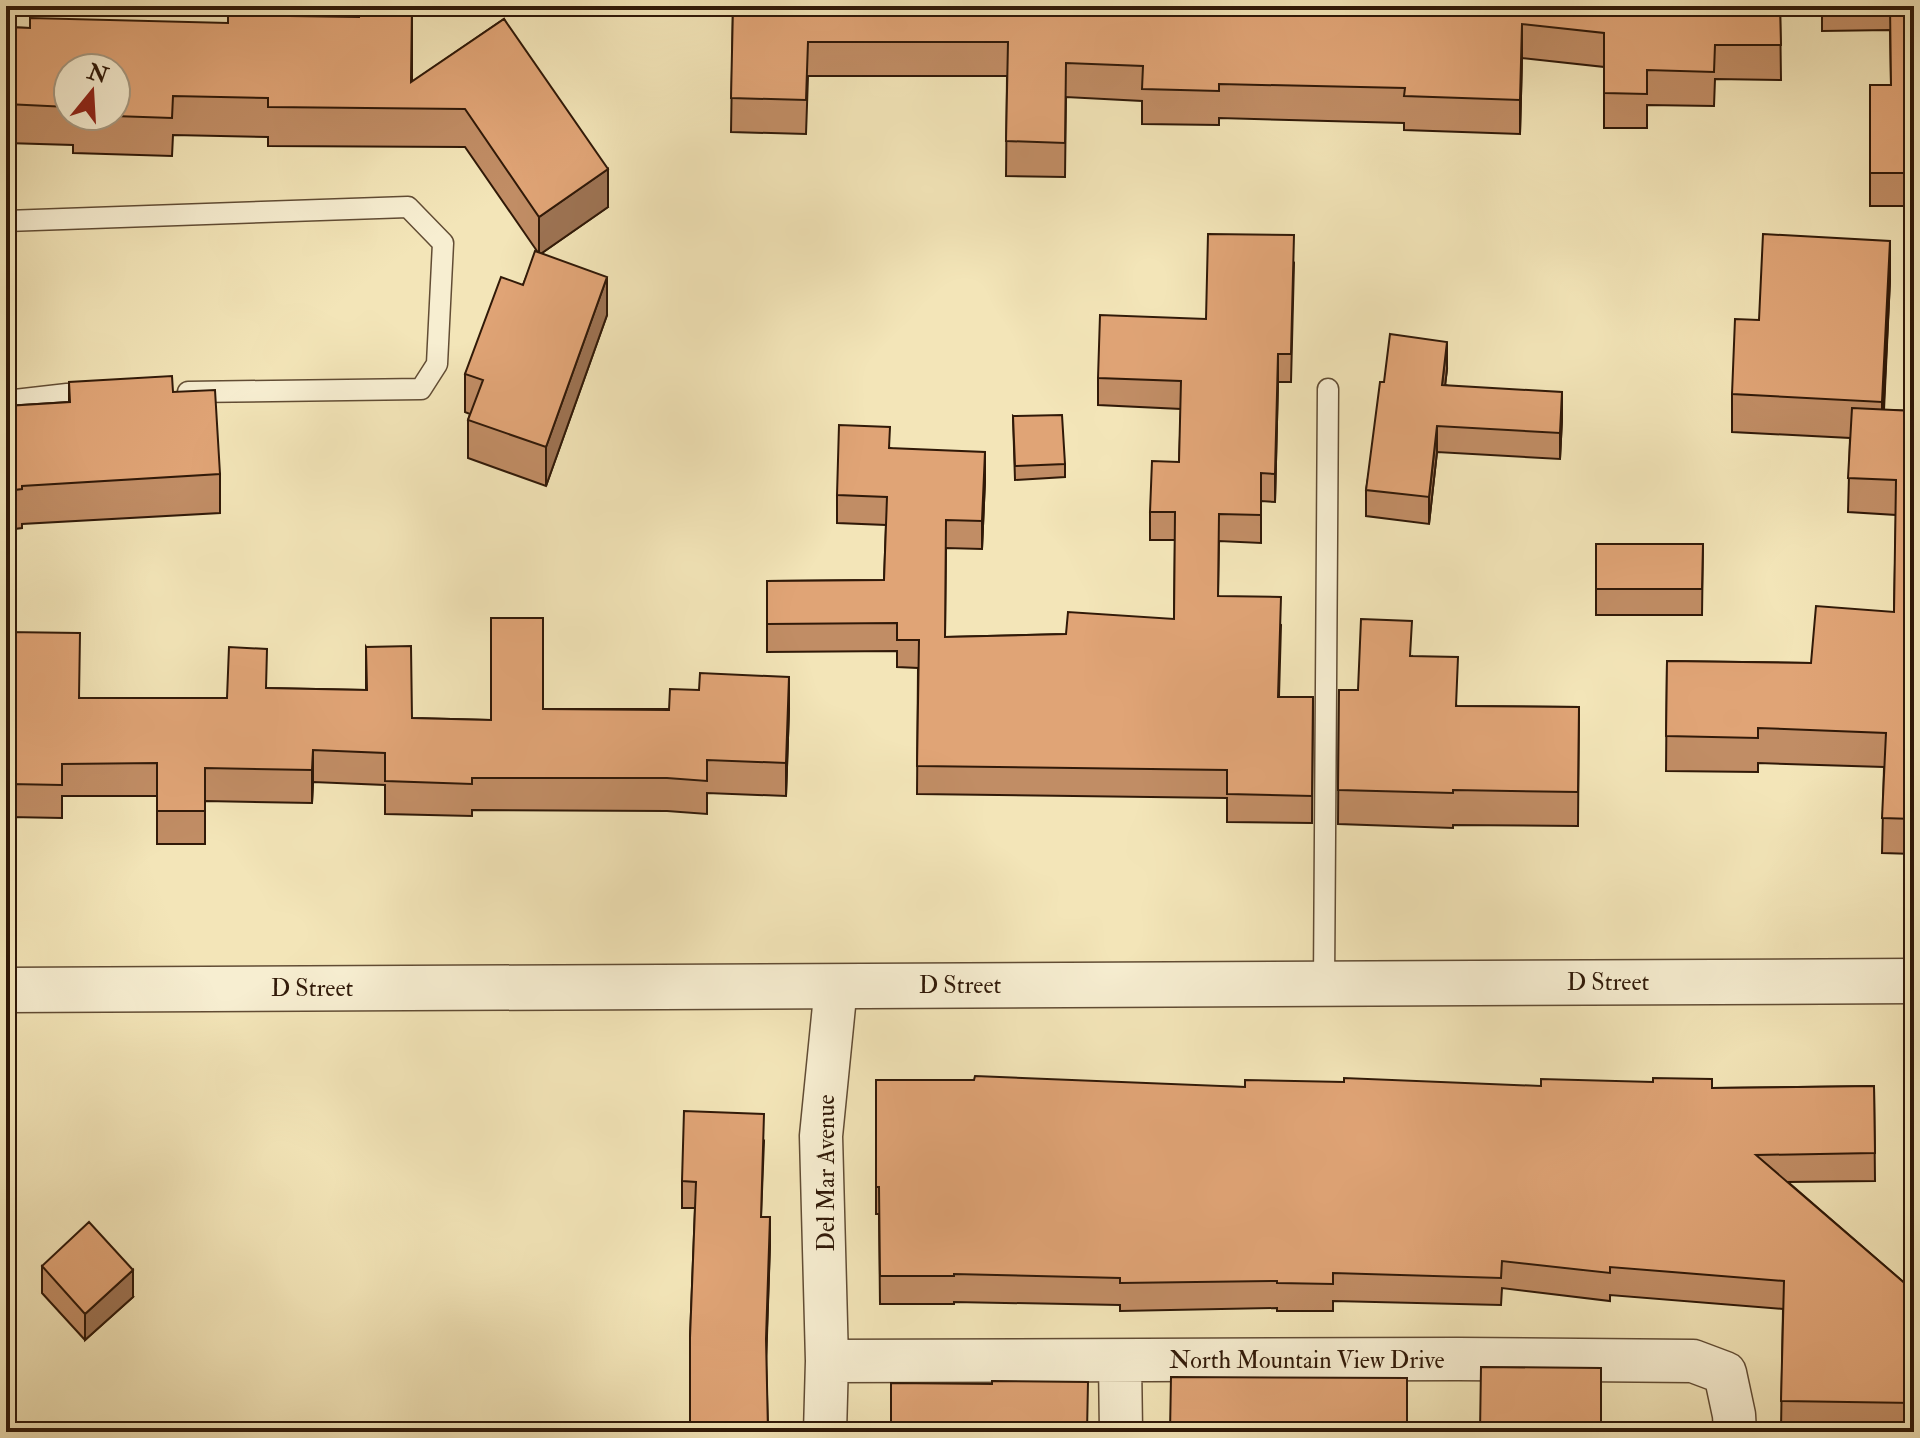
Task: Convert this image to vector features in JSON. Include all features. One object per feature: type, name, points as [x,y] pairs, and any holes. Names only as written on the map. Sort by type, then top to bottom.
[{"type":"street","name":"D Street","points":[[6,990],[1914,981]]},
{"type":"street","name":"Del Mar Avenue","points":[[825,1432],[827,1361],[821,1136],[836,986]]},
{"type":"street","name":"North Mountain View Drive","points":[[827,1361],[1693,1361],[1725,1373],[1735,1432]]},
{"type":"street","points":[[1120,1361],[1121,1432]]},
{"type":"lane","points":[[6,221],[408,207],[443,243],[437,364],[421,389],[175,392]]},
{"type":"lane","points":[[1324,984],[1328,389]]},
{"type":"lane","points":[[6,401],[67,394],[113,393]]},
{"type":"building","points":[[359,6],[412,6],[411,82],[504,19],[608,169],[539,217],[465,109],[268,107],[268,98],[173,96],[172,118],[132,117],[132,52],[52,52],[52,106],[6,104],[6,27],[30,28],[30,18],[228,23],[228,15],[359,17]]},
{"type":"building","points":[[733,6],[1780,6],[1781,45],[1715,45],[1714,72],[1647,70],[1647,94],[1604,93],[1604,33],[1522,24],[1520,100],[1404,96],[1405,88],[1219,84],[1219,91],[1142,89],[1143,66],[1066,63],[1065,143],[1006,141],[1008,42],[808,42],[806,100],[731,98]]},
{"type":"building","points":[[1890,6],[1914,6],[1914,173],[1870,173],[1870,85],[1891,85]]},
{"type":"building","points":[[1208,234],[1294,235],[1291,354],[1278,354],[1275,474],[1261,473],[1261,515],[1219,514],[1218,596],[1281,597],[1278,697],[1313,697],[1312,796],[1227,794],[1227,770],[917,766],[919,640],[897,640],[897,623],[767,624],[767,581],[884,580],[887,497],[837,495],[839,425],[890,427],[889,448],[985,452],[982,521],[946,520],[945,637],[1066,634],[1068,612],[1174,619],[1175,512],[1150,512],[1152,461],[1179,462],[1181,381],[1098,378],[1100,315],[1206,319]]},
{"type":"building","points":[[1763,234],[1890,241],[1882,402],[1732,394],[1735,319],[1759,320]]},
{"type":"building","points":[[535,251],[607,277],[546,447],[468,420],[483,380],[465,374],[501,277],[523,285]]},
{"type":"building","points":[[1390,334],[1447,342],[1442,385],[1562,392],[1560,433],[1437,426],[1429,497],[1366,490],[1380,382],[1384,382]]},
{"type":"building","points":[[172,376],[173,392],[215,390],[220,474],[22,486],[22,489],[6,491],[6,406],[70,402],[69,382]]},
{"type":"building","points":[[1852,408],[1914,411],[1914,819],[1882,818],[1886,733],[1758,728],[1758,738],[1666,736],[1667,661],[1811,663],[1816,606],[1894,612],[1896,480],[1848,478]]},
{"type":"building","points":[[1062,415],[1065,464],[1015,466],[1013,416]]},
{"type":"building","points":[[1596,544],[1703,544],[1702,589],[1596,589]]},
{"type":"building","points":[[491,618],[543,618],[543,709],[669,710],[670,689],[699,690],[700,673],[789,677],[786,763],[707,760],[707,781],[667,778],[472,778],[472,784],[385,781],[385,753],[313,750],[312,770],[205,768],[205,811],[157,811],[157,763],[62,764],[62,785],[10,784],[10,817],[6,817],[6,632],[80,633],[79,698],[227,698],[229,647],[267,649],[266,688],[367,690],[366,647],[411,646],[412,718],[491,720]]},
{"type":"building","points":[[1361,619],[1412,621],[1410,656],[1458,657],[1456,706],[1579,707],[1578,792],[1338,790],[1339,690],[1358,690]]},
{"type":"building","points":[[975,1076],[1245,1087],[1245,1080],[1344,1082],[1344,1078],[1541,1086],[1541,1079],[1653,1082],[1653,1078],[1712,1079],[1712,1088],[1874,1086],[1875,1153],[1756,1155],[1908,1286],[1910,1202],[1914,1202],[1914,1403],[1781,1401],[1784,1281],[1610,1267],[1610,1273],[1502,1261],[1501,1278],[1333,1273],[1333,1284],[1277,1281],[1120,1283],[1120,1278],[954,1274],[880,1276],[876,1080],[974,1080]]},
{"type":"building","points":[[684,1111],[764,1114],[761,1217],[770,1217],[766,1339],[768,1431],[690,1430],[696,1182],[682,1181]]},
{"type":"building","points":[[89,1222],[133,1270],[85,1314],[42,1266]]},
{"type":"building","points":[[1481,1367],[1601,1368],[1601,1432],[1480,1432]]},
{"type":"building","points":[[1171,1377],[1407,1378],[1407,1432],[1170,1432]]},
{"type":"building","points":[[992,1381],[1088,1382],[1087,1432],[891,1432],[891,1383],[992,1384]]}]
